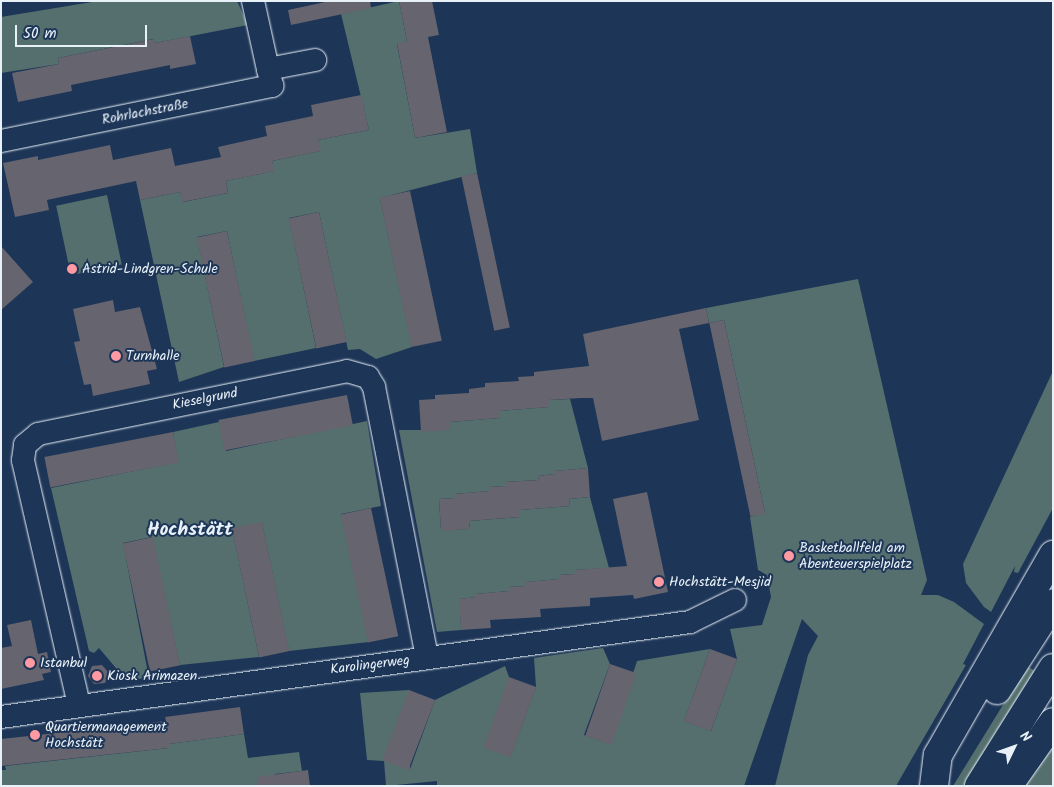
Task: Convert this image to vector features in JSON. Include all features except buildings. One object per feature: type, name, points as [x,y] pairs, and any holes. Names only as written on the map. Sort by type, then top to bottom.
[{"type":"highway","points":[[936,786],[1009,654],[1038,613],[1053,555]]},
{"type":"highway","points":[[979,786],[1050,673]]},
{"type":"highway","points":[[1008,786],[1053,722]]},
{"type":"street","name":"Rohrlachstraße","points":[[1,141],[272,86],[253,1]]},
{"type":"street","points":[[268,69],[316,60]]},
{"type":"street","name":"Kieselgrund","points":[[79,705],[23,460],[25,445],[38,434],[347,371],[359,372],[368,377],[374,387],[427,658]]},
{"type":"street","name":"Karolingerweg","points":[[1,716],[690,622],[735,600]]},
{"type":"green space","points":[[98,1],[237,1],[248,25],[155,43],[153,39],[58,58],[59,64],[1,73],[1,17]]},
{"type":"green space","points":[[399,1],[407,41],[397,44],[415,138],[470,129],[477,173],[380,198],[412,347],[376,359],[360,349],[348,350],[319,212],[289,218],[316,348],[254,361],[227,231],[197,237],[224,367],[179,382],[140,200],[180,192],[183,202],[228,193],[226,181],[274,171],[272,161],[320,151],[318,140],[369,130],[341,14]]},
{"type":"green space","points":[[107,195],[122,264],[71,275],[56,206]]},
{"type":"green space","points":[[858,279],[927,580],[921,595],[938,595],[954,602],[984,624],[963,664],[966,665],[896,786],[775,786],[808,655],[818,636],[802,619],[744,786],[437,786],[437,781],[386,786],[384,761],[367,760],[360,693],[409,690],[410,769],[435,700],[505,666],[509,677],[510,758],[536,687],[534,658],[603,648],[610,664],[584,735],[610,744],[637,661],[710,649],[684,721],[711,731],[737,659],[730,629],[762,625],[771,597],[767,575],[758,570],[750,517],[765,513],[724,320],[709,323],[706,308]]},
{"type":"green space","points":[[1053,371],[1053,508],[1018,573],[1014,572],[1015,566],[991,612],[984,607],[966,583],[963,564]]},
{"type":"green space","points":[[570,399],[588,468],[555,471],[555,474],[538,476],[539,480],[505,482],[505,486],[489,487],[489,491],[455,494],[455,498],[439,499],[441,530],[470,529],[469,521],[520,517],[520,510],[570,506],[569,499],[590,497],[609,568],[575,570],[575,574],[559,575],[559,579],[526,582],[526,586],[509,587],[509,591],[476,594],[476,597],[460,599],[461,630],[437,632],[399,430],[450,430],[450,422],[500,418],[500,411],[549,407],[549,400]]},
{"type":"green space","points":[[367,421],[381,506],[341,514],[369,642],[289,651],[262,523],[232,529],[259,657],[180,665],[152,537],[123,543],[149,678],[126,680],[99,648],[94,653],[89,651],[51,488],[178,462],[173,432],[219,422],[226,451]]},
{"type":"green space","points":[[1027,666],[1035,671],[964,786],[953,786]]},
{"type":"green space","points":[[244,734],[248,758],[299,752],[302,771],[275,774],[276,786],[1,786],[1,770],[6,770],[5,766],[169,748],[169,744]]},
{"type":"green space","points":[[1053,740],[1053,786],[1021,786]]},
{"type":"place","name":"Astrid-Lindgren-Schule","points":[[72,269]]},
{"type":"place","name":"Turnhalle","points":[[116,356]]},
{"type":"place","name":"Basketballfeld am Abenteuerspielplatz","points":[[789,556]]},
{"type":"place","name":"Hochstätt-Mesjid","points":[[659,582]]},
{"type":"place","name":"Istanbul","points":[[30,663]]},
{"type":"place","name":"Kiosk Arimazen","points":[[97,676]]},
{"type":"place","name":"Quartiermanagement Hochstätt","points":[[35,735]]},
{"type":"district","name":"Hochstätt","points":[[190,531]]}]
